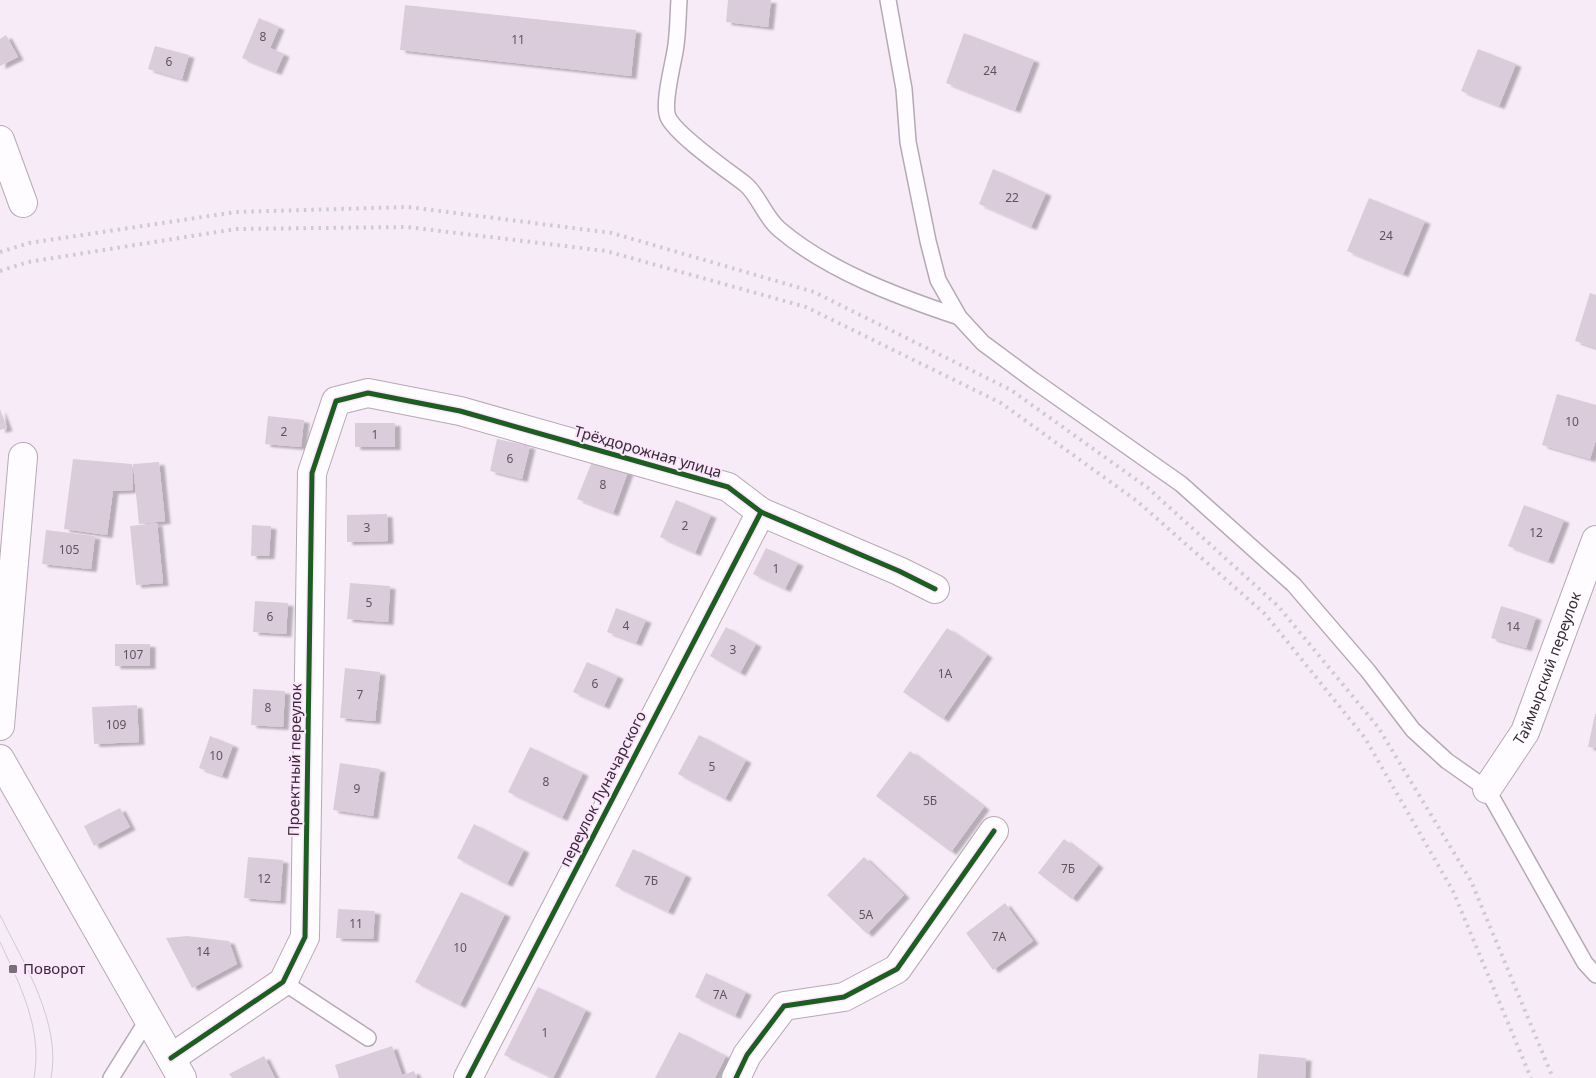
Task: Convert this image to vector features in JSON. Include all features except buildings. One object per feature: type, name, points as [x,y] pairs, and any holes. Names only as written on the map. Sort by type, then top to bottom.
[{"type":"street","points":[[0,140],[23,203]]},
{"type":"street","name":"Трёхдорожная улица","points":[[336,401],[368,393],[460,411],[728,488],[761,512],[899,571],[935,590]]},
{"type":"street","name":"Проектный переулок","points":[[176,1068],[283,982],[305,937],[312,473],[336,401]]},
{"type":"street","points":[[0,726],[23,457]]},
{"type":"street","name":"переулок Луначарского","points":[[468,1078],[761,512]]},
{"type":"street","name":"Таймырский переулок","points":[[1487,789],[1525,732],[1596,540]]},
{"type":"street","points":[[0,759],[176,1068]]},
{"type":"street","points":[[736,1078],[747,1055],[784,1006],[844,996],[896,969],[994,831]]},
{"type":"lane","points":[[679,0],[676,45],[666,105],[668,116],[677,129],[748,187],[767,217],[779,229],[813,254],[905,299],[959,317]]},
{"type":"lane","points":[[888,0],[904,89],[908,142],[928,241],[938,280],[959,317],[982,343],[1181,484],[1294,585],[1368,671],[1413,730],[1447,762],[1487,789],[1585,963],[1596,975]]},
{"type":"lane","points":[[283,982],[368,1038]]},
{"type":"lane","points":[[110,1078],[148,1019]]},
{"type":"tram line","points":[[0,915],[29,973],[46,1015],[53,1057],[51,1078]]},
{"type":"tram line","points":[[0,942],[28,1008],[35,1042],[34,1078]]},
{"type":"railway","points":[[0,252],[29,243],[236,212],[408,207],[612,233],[814,292],[1011,390],[1148,488],[1278,606],[1378,727],[1471,881],[1553,1078]]},
{"type":"railway","points":[[0,271],[28,262],[236,229],[407,227],[606,251],[806,307],[1001,403],[1137,501],[1265,614],[1365,738],[1453,891],[1531,1078]]},
{"type":"cycle path","points":[[171,1058],[283,982],[305,937],[312,473],[336,401],[368,393],[460,411],[728,487],[761,512],[899,571],[935,589]]},
{"type":"cycle path","points":[[468,1078],[761,512]]},
{"type":"cycle path","points":[[736,1078],[747,1055],[784,1006],[844,997],[897,969],[994,831]]},
{"type":"place","name":"Поворот","points":[[13,969]]}]
